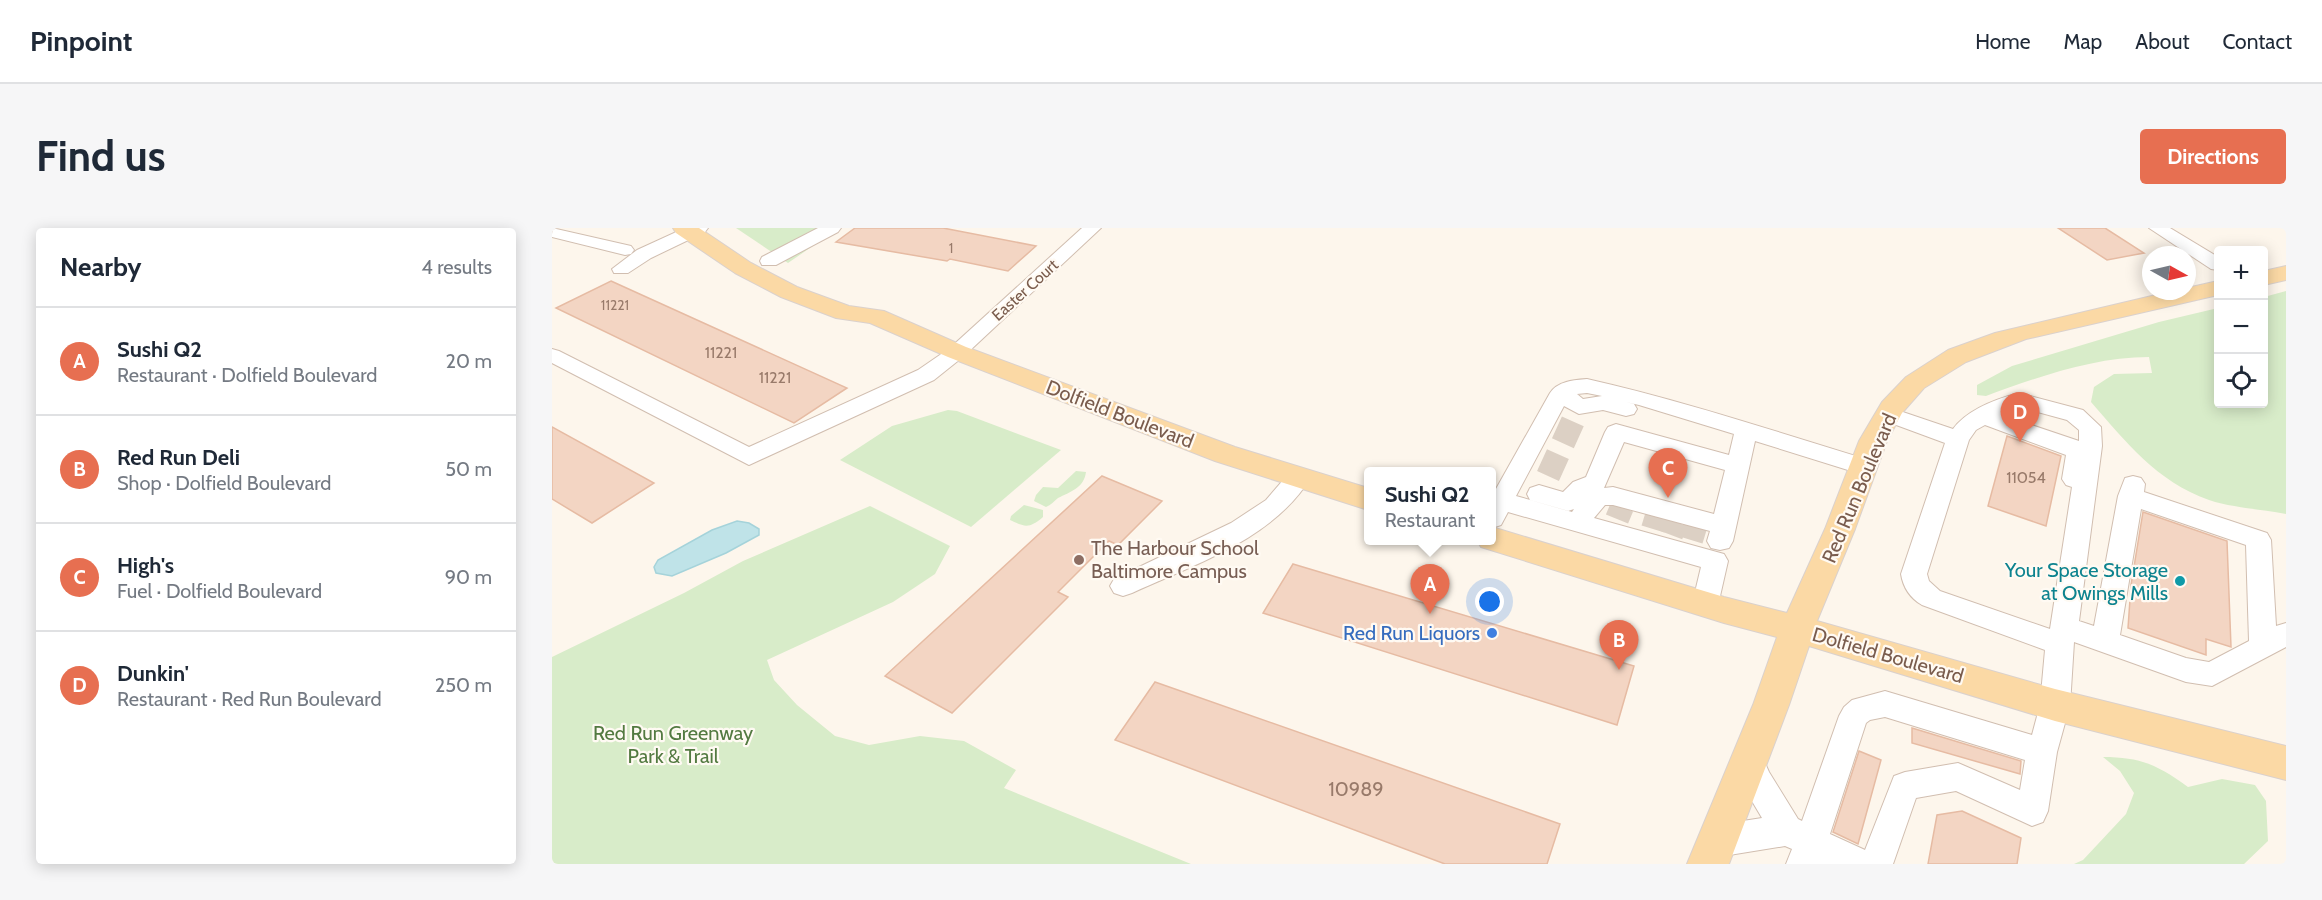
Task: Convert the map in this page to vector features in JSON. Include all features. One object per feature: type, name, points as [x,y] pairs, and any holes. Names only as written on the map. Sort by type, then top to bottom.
[{"type":"main road","name":"Dolfield Boulevard","points":[[718,228],[769,261],[875,307],[875,316]]},
{"type":"main road","name":"Dolfield Boulevard","points":[[691,230],[743,268],[789,292],[845,313],[875,316],[957,352],[1225,454],[1364,498]]},
{"type":"main road","points":[[2268,277],[2286,273]]},
{"type":"main road","name":"Red Run Boulevard","points":[[1713,853],[1797,629],[1864,467],[1893,407],[1910,387],[1939,365],[1983,345],[2019,333],[2214,289]]},
{"type":"main road","name":"Dolfield Boulevard","points":[[1496,541],[1705,605],[1797,629],[2055,705],[2284,763]]},
{"type":"street","points":[[803,228],[828,230]]},
{"type":"street","points":[[1067,228],[1090,230]]},
{"type":"street","points":[[2158,228],[2214,263]]},
{"type":"street","points":[[621,269],[691,230]]},
{"type":"street","points":[[769,261],[828,230]]},
{"type":"street","name":"Easter Court","points":[[552,355],[749,457],[911,384],[957,352],[1090,230]]},
{"type":"street","points":[[552,232],[626,250]]},
{"type":"street","points":[[1496,510],[1561,393],[1574,387],[1587,386],[1611,390],[1864,467]]},
{"type":"street","points":[[1561,393],[1576,414],[1603,403],[1684,424],[1709,434],[1727,462]]},
{"type":"street","points":[[1876,864],[1905,786],[1958,777],[2032,811],[2042,752],[2055,705],[2061,635],[2090,449],[2090,427],[2075,415],[2019,400],[2007,403],[1967,428],[1934,508],[1914,574],[1915,581],[1931,598],[2061,635],[2105,643],[2186,670],[2212,674],[2274,641],[2258,540],[2131,490],[2105,643]]},
{"type":"street","points":[[1893,407],[1967,428],[2065,444],[2076,451],[2078,454],[2064,541]]},
{"type":"street","points":[[1705,605],[1723,526],[1727,462],[1746,430]]},
{"type":"street","points":[[1496,510],[1540,493],[1568,502],[1582,488],[1596,482],[1616,432],[1727,462]]},
{"type":"street","points":[[1123,586],[1192,554],[1260,516],[1283,498],[1299,477]]},
{"type":"street","points":[[1540,493],[1576,522],[1723,526]]},
{"type":"street","points":[[1576,522],[1598,497],[1613,496],[1715,561]]},
{"type":"street","points":[[1800,845],[1854,716],[1863,709],[1885,704],[2042,752]]},
{"type":"street","points":[[1749,762],[1757,781],[1800,845]]},
{"type":"street","points":[[1713,853],[1800,845],[1858,864]]},
{"type":"green space","points":[[736,228],[839,228],[788,263]]},
{"type":"green space","points":[[2286,291],[2286,514],[2218,503],[2190,492],[2158,471],[2117,432],[2091,402],[2094,387],[2114,374],[2152,373],[2149,357],[2087,364],[2046,375],[1986,396],[1977,395],[1977,385],[2012,366],[2159,322],[2214,309],[2214,408],[2268,408],[2268,296]]},
{"type":"green space","points":[[948,410],[957,411],[1061,450],[971,527],[840,460],[892,426]]},
{"type":"green space","points":[[1076,471],[1086,472],[1076,489],[1046,507],[1034,501],[1043,487],[1058,488]]},
{"type":"green space","points":[[1024,505],[1043,510],[1043,517],[1027,526],[1010,520],[1011,516]]},
{"type":"green space","name":"Red Run Greenway Park & Trail","points":[[870,506],[950,546],[935,574],[893,602],[767,660],[774,680],[797,705],[835,736],[869,745],[920,736],[964,741],[1016,770],[1004,788],[1191,864],[552,864],[552,657],[684,593],[743,561]]},
{"type":"green space","points":[[2103,757],[2116,757],[2148,764],[2188,787],[2222,779],[2255,785],[2266,801],[2268,841],[2244,864],[2074,864],[2083,860],[2126,814],[2134,793],[2120,771]]},
{"type":"water","points":[[737,521],[749,523],[759,529],[759,535],[726,553],[672,576],[656,573],[654,567],[658,560],[712,530]]},
{"type":"building","points":[[855,228],[943,228],[1036,246],[1008,271],[950,259],[947,261],[836,242]]},
{"type":"building","points":[[2058,228],[2105,228],[2142,252],[2107,260]]},
{"type":"building","points":[[611,281],[847,388],[794,423],[556,308]]},
{"type":"building","points":[[552,427],[654,483],[592,523],[552,499]]},
{"type":"building","points":[[2007,436],[2061,456],[2046,526],[1988,506]]},
{"type":"building","points":[[1102,476],[1162,501],[1118,545],[1109,541],[1058,592],[1068,597],[952,713],[885,676]]},
{"type":"building","name":"Your Space Storage at Owings Mills","points":[[2143,512],[2227,541],[2231,647],[2206,639],[2206,655],[2128,628],[2131,585]]},
{"type":"building","points":[[1293,564],[1634,666],[1617,725],[1263,613]]},
{"type":"building","points":[[1155,682],[1560,824],[1547,864],[1445,864],[1115,740]]},
{"type":"building","points":[[1912,728],[2021,761],[2020,774],[1912,743]]},
{"type":"building","points":[[1859,751],[1881,760],[1858,844],[1833,832]]},
{"type":"building","points":[[1962,811],[2021,838],[2017,864],[1928,864],[1937,815]]},
{"type":"tunnel","points":[[1548,476],[1573,421]]},
{"type":"tunnel","points":[[1617,519],[1622,507]]},
{"type":"tunnel","points":[[1653,529],[1657,516]]},
{"type":"tunnel","points":[[1671,535],[1676,522]]},
{"type":"tunnel","points":[[1691,540],[1695,527]]},
{"type":"place","name":"Dunkin'","points":[[2020,442]]},
{"type":"place","name":"High's","points":[[1668,498]]},
{"type":"place","name":"The Harbour School Baltimore Campus","points":[[1079,560]]},
{"type":"place","name":"Your Space Storage at Owings Mills","points":[[2180,581]]},
{"type":"place","name":"Sushi Q2","points":[[1430,614]]},
{"type":"place","name":"Red Run Liquors","points":[[1492,633]]},
{"type":"place","name":"Red Run Deli","points":[[1619,670]]}]
